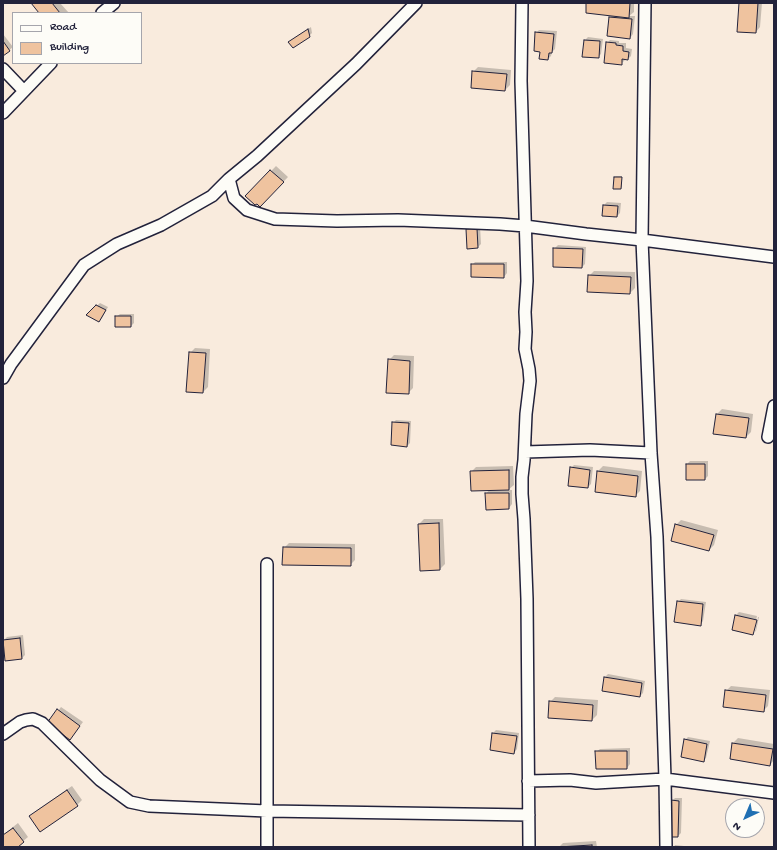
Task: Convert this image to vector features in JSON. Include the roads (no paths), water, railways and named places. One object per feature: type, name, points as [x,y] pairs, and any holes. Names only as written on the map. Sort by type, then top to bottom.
[{"type":"street","points":[[103,12],[114,3]]},
{"type":"street","points":[[3,378],[7,363],[84,265],[116,244],[161,225],[212,196],[356,64],[416,3]]},
{"type":"street","points":[[522,3],[521,81],[527,281],[525,349],[530,381],[526,414],[522,477],[527,599],[529,847]]},
{"type":"street","points":[[645,3],[642,240],[651,453],[657,537],[666,847]]},
{"type":"street","points":[[3,113],[50,64]]},
{"type":"street","points":[[3,69],[24,91]]},
{"type":"street","points":[[229,179],[234,198],[247,210],[275,219],[337,221],[398,220],[525,226],[774,257]]},
{"type":"street","points":[[768,437],[774,406]]},
{"type":"street","points":[[524,452],[590,450],[651,453]]},
{"type":"street","points":[[267,564],[267,847]]},
{"type":"street","points":[[3,734],[20,722],[26,720],[33,719],[42,723],[100,780],[130,802],[149,806],[267,811],[529,815]]},
{"type":"street","points":[[528,781],[570,780],[596,783],[665,779],[774,794]]}]
